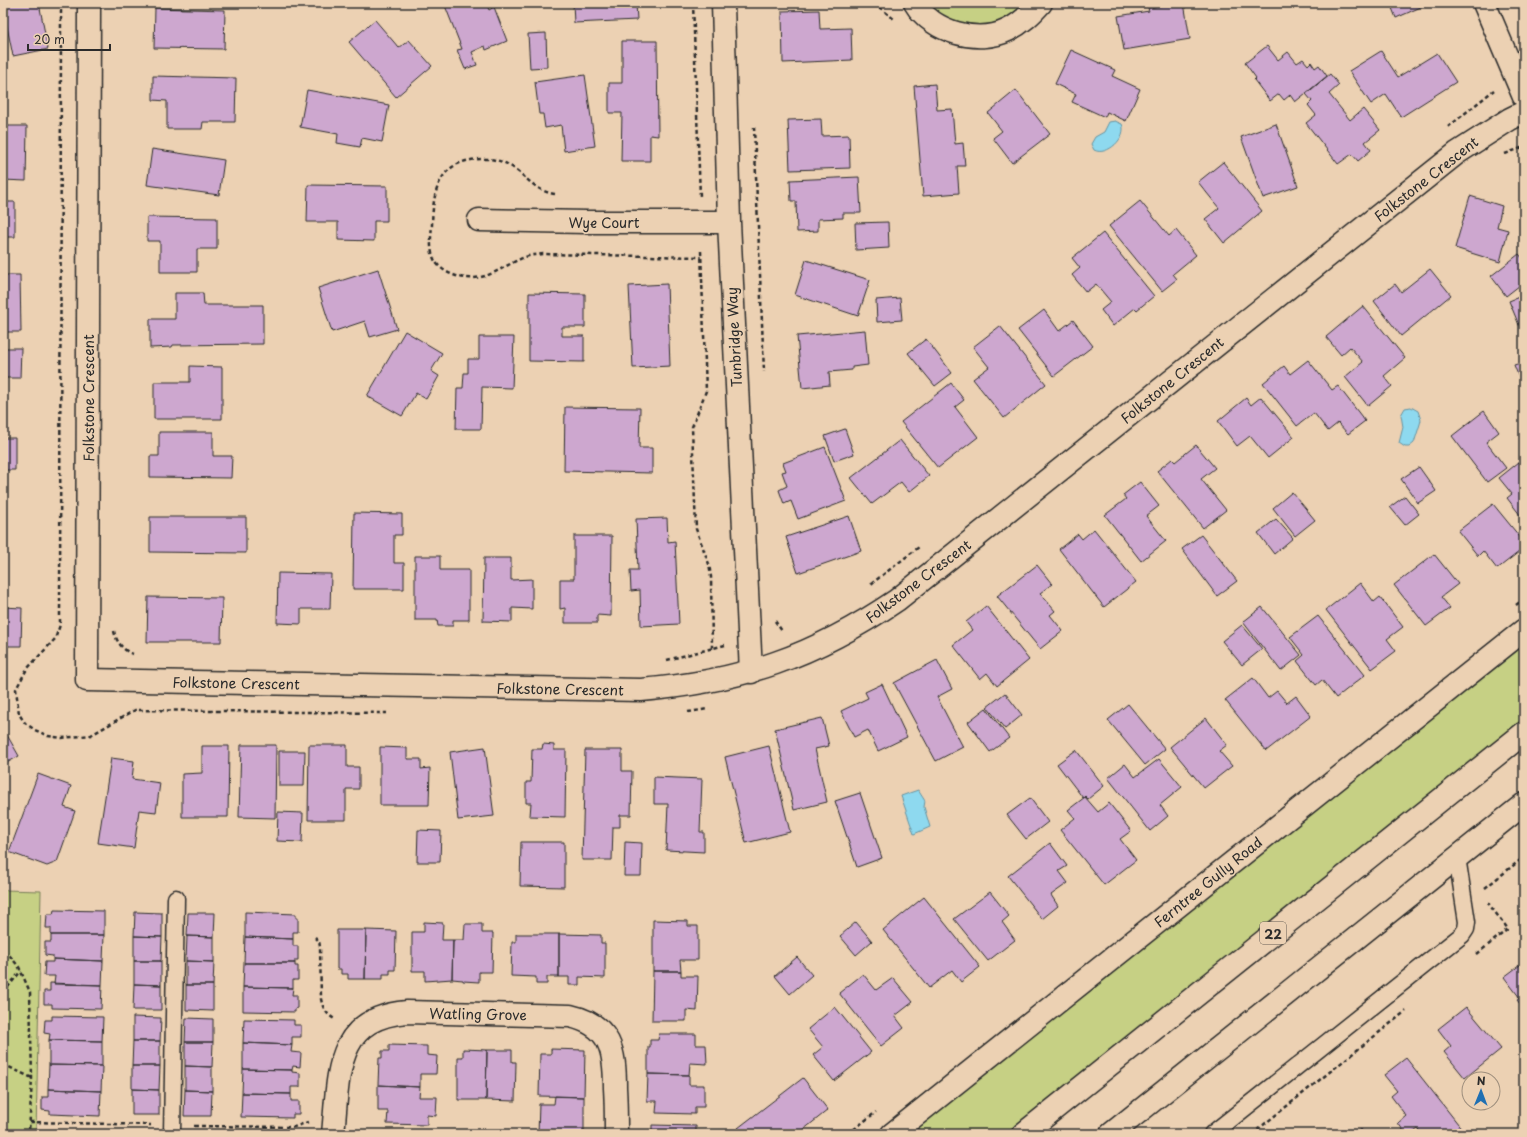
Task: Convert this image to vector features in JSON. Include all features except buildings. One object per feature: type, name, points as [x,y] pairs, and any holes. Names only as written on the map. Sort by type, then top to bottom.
[{"type":"street","name":"Folkstone Crescent","points":[[89,3],[87,680],[618,691],[666,688],[751,672],[790,658],[828,642],[863,624],[898,600],[1457,153],[1510,119],[1524,112]]},
{"type":"street","name":"Tunbridge Way","points":[[723,3],[729,222],[751,672]]},
{"type":"street","points":[[915,3],[918,8],[936,25],[959,34],[983,36],[1006,31],[1027,18],[1041,3]]},
{"type":"street","points":[[1484,3],[1524,97]]},
{"type":"street","name":"Wye Court","points":[[479,220],[729,222]]},
{"type":"street","name":"Ferntree Gully Road","points":[[892,1134],[1524,630]]},
{"type":"street","name":"22","points":[[1023,1134],[1524,733]]},
{"type":"street","points":[[1111,1134],[1524,804]]},
{"type":"street","name":"Watling Grove","points":[[333,1134],[341,1061],[348,1045],[359,1030],[368,1023],[393,1014],[407,1012],[570,1016],[590,1023],[605,1036],[610,1044],[615,1061],[616,1134]]},
{"type":"lane","points":[[1212,1134],[1462,935],[1466,929],[1467,922],[1457,857]]},
{"type":"lane","points":[[172,1134],[176,898]]},
{"type":"path","points":[[61,3],[60,625],[55,639],[36,658],[20,678],[16,689],[19,714],[25,722],[35,730],[48,736],[62,738],[90,735],[135,710],[394,713]]},
{"type":"path","points":[[693,3],[700,201]]},
{"type":"path","points":[[1442,131],[1496,88]]},
{"type":"path","points":[[754,122],[764,376]]},
{"type":"path","points":[[1519,142],[1524,154]]},
{"type":"path","points":[[1500,156],[1521,148]]},
{"type":"path","points":[[701,251],[706,391],[692,427],[696,529],[709,564],[711,577],[712,649]]},
{"type":"path","points":[[867,587],[925,543]]},
{"type":"path","points":[[775,618],[782,631]]},
{"type":"path","points":[[113,625],[115,634],[124,649],[130,653],[139,655]]},
{"type":"path","points":[[777,633],[786,630]]},
{"type":"path","points":[[660,661],[727,644]]},
{"type":"path","points":[[682,713],[709,708]]},
{"type":"path","points":[[315,937],[319,941],[320,947],[320,999],[326,1013],[338,1021]]},
{"type":"path","points":[[3,953],[16,962],[30,992],[32,1078],[29,1133],[3,1132]]},
{"type":"path","points":[[3,993],[21,971]]},
{"type":"path","points":[[3,1064],[32,1078]]},
{"type":"path","points":[[193,1126],[294,1127],[311,1121]]},
{"type":"path","points":[[30,1122],[158,1125]]},
{"type":"green space","points":[[915,3],[1041,3],[983,36]]},
{"type":"green space","points":[[1524,630],[1524,733],[1023,1134],[892,1134]]},
{"type":"green space","points":[[3,890],[41,891],[36,1134],[3,1134]]},
{"type":"water","points":[[1115,121],[1122,124],[1122,135],[1119,140],[1105,151],[1094,150],[1091,144],[1095,137],[1104,132],[1109,122]]},
{"type":"water","points":[[1411,407],[1418,411],[1421,420],[1414,443],[1409,447],[1405,447],[1399,443],[1403,427],[1401,415],[1405,408]]},
{"type":"water","points":[[918,790],[925,801],[924,807],[930,827],[914,834],[901,796]]}]
